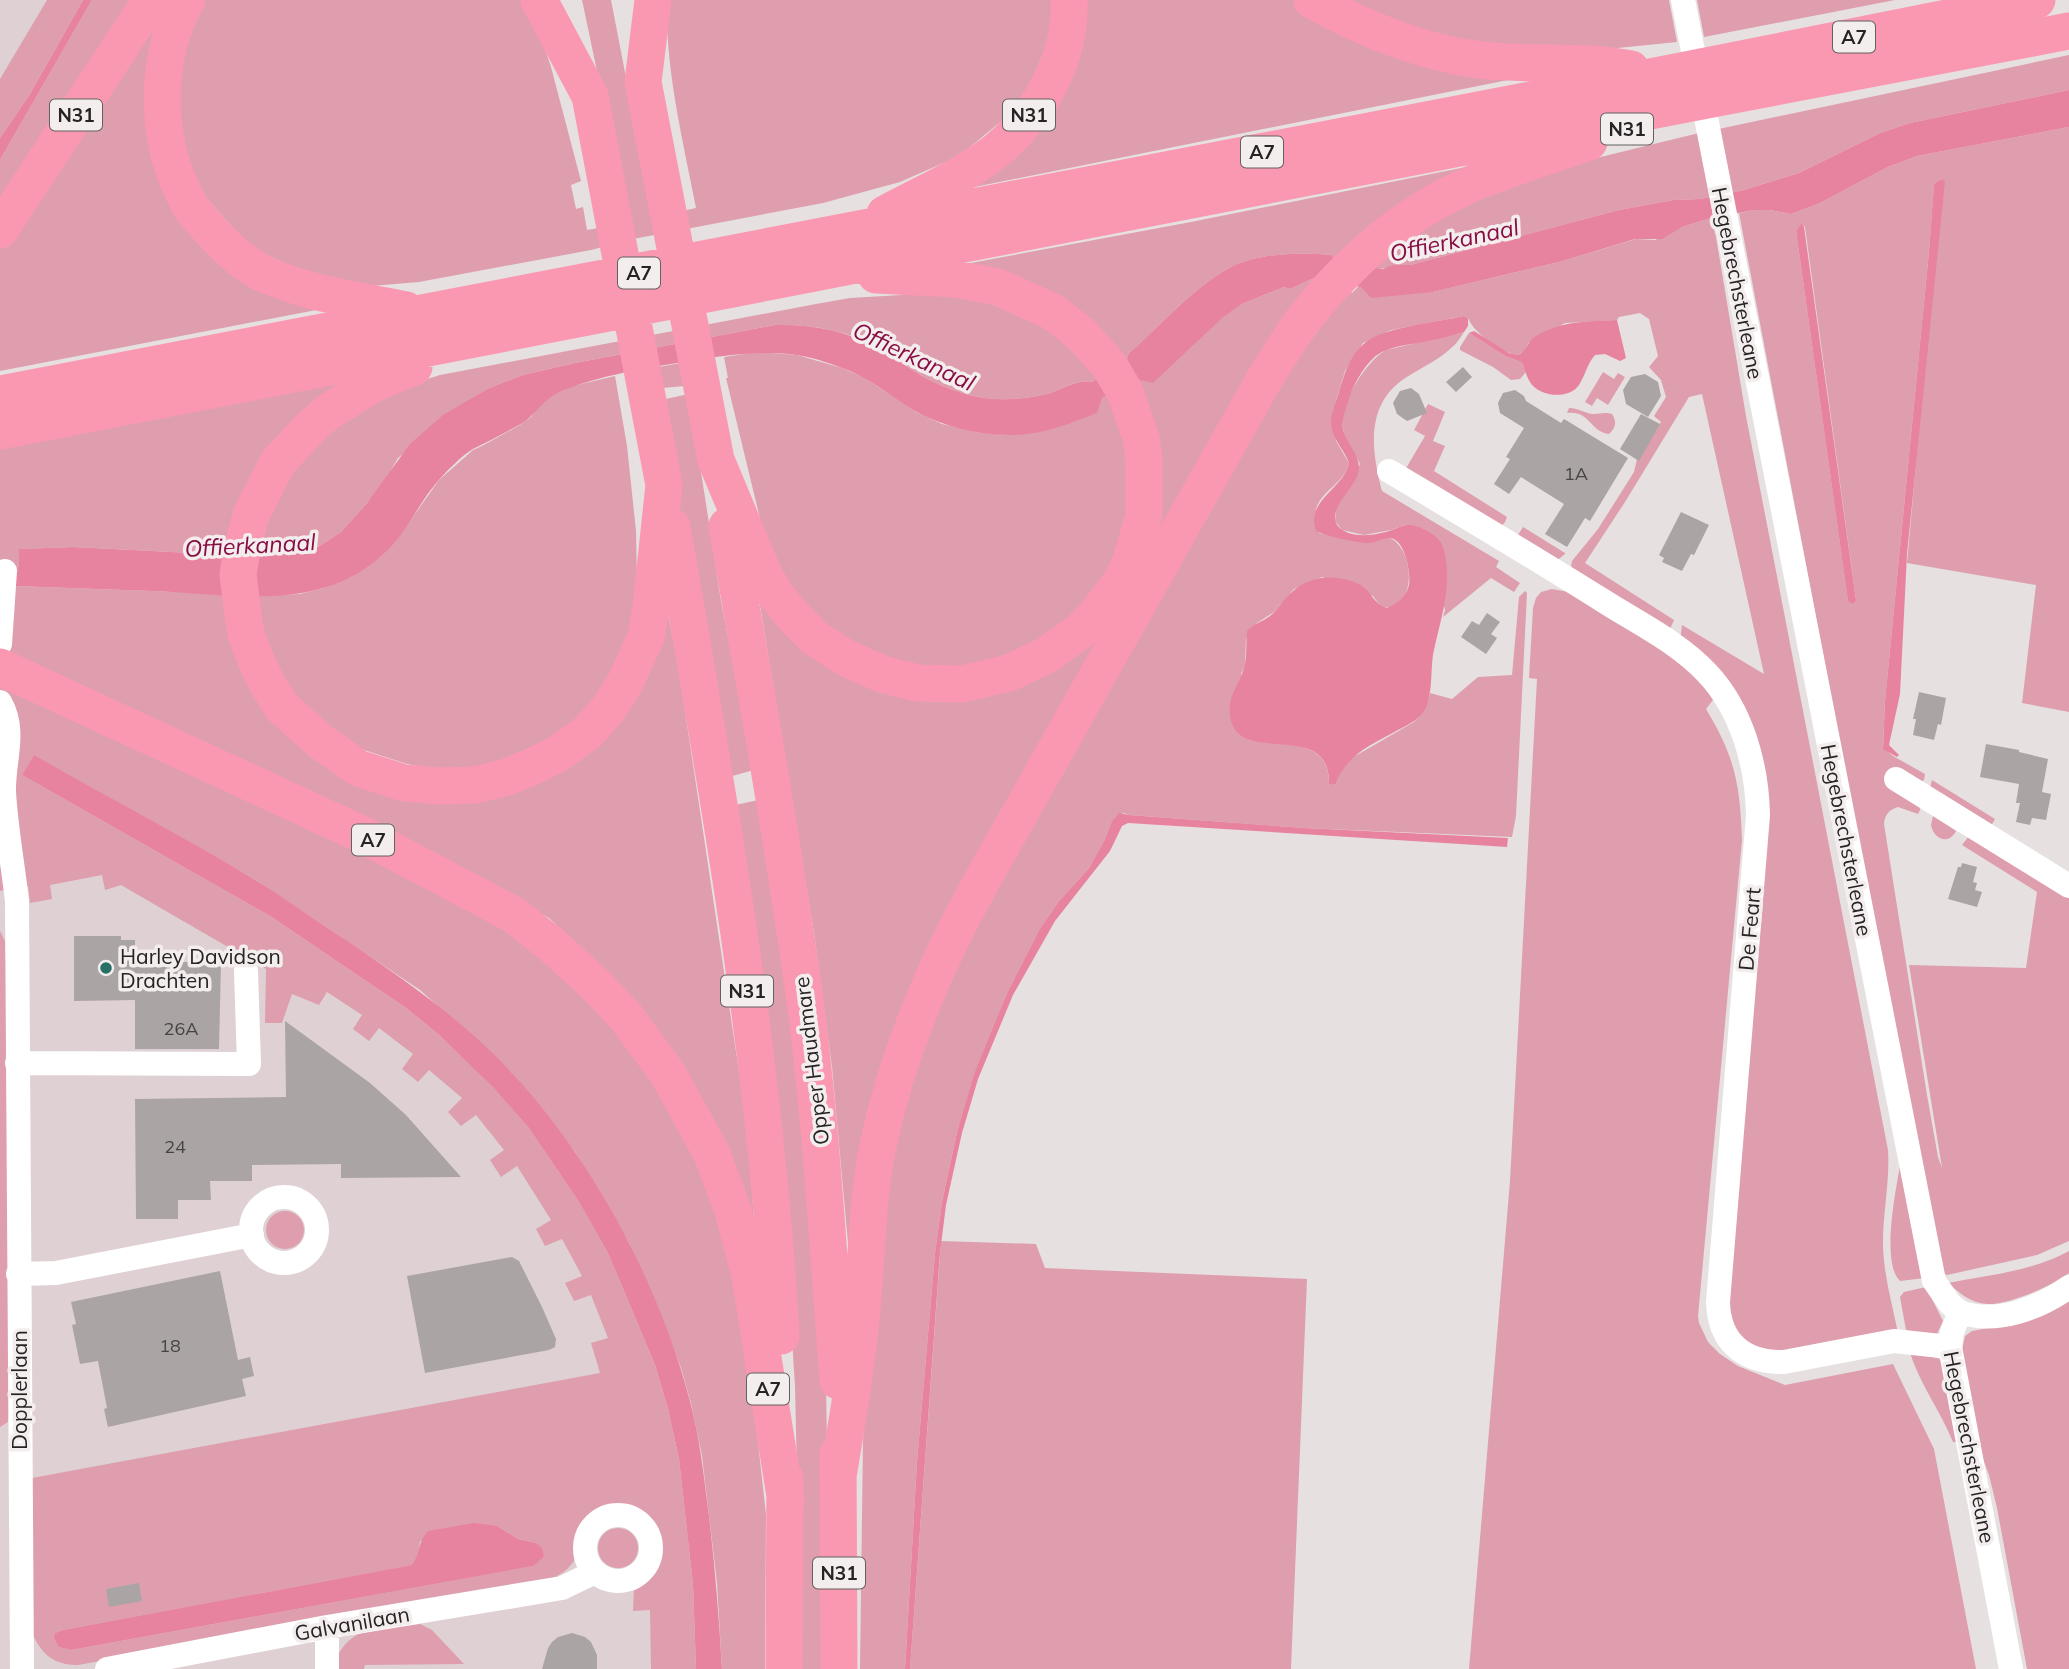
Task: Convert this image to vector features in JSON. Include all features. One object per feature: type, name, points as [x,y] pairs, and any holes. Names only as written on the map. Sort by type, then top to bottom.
[{"type":"highway","name":"N31","points":[[0,230],[151,0]]},
{"type":"highway","name":"A7","points":[[187,0],[178,17],[164,71],[162,109],[168,155],[191,208],[227,248],[260,272],[321,294],[424,314]]},
{"type":"highway","points":[[539,0],[590,96]]},
{"type":"highway","name":"N31","points":[[570,0],[664,485],[737,909],[765,1126],[778,1276],[783,1382],[786,1502],[784,1669]]},
{"type":"highway","name":"N31","points":[[627,0],[716,460]]},
{"type":"highway","name":"N31","points":[[643,82],[653,0]]},
{"type":"highway","name":"N31","points":[[853,231],[974,167],[1012,135],[1043,97],[1060,61],[1070,14],[1069,0]]},
{"type":"highway","name":"A7","points":[[1312,0],[1345,19],[1455,56],[1548,64],[1590,64],[1671,73]]},
{"type":"highway","name":"A7","points":[[0,394],[1671,73],[2037,0]]},
{"type":"highway","name":"A7","points":[[0,431],[2069,31]]},
{"type":"highway","name":"N31","points":[[838,1476],[861,1328],[868,1216],[877,1150],[907,1039],[959,920],[1265,378],[1302,322],[1343,273],[1387,234],[1425,208],[1476,182],[1712,99]]},
{"type":"highway","name":"A7","points":[[716,460],[764,575],[776,595],[815,638],[882,674],[917,682],[961,684],[1009,673],[1030,665],[1063,645],[1093,618],[1121,582],[1131,561],[1144,515],[1144,458],[1141,438],[1117,379],[1081,334],[1053,312],[998,287],[956,279],[826,272]]},
{"type":"highway","name":"N31","points":[[494,336],[373,384],[328,412],[311,426],[278,462],[251,515],[239,574],[246,634],[269,687],[283,708],[320,741],[358,768],[404,783],[475,785],[534,766],[558,754],[588,732],[609,708],[625,683],[646,637],[664,485]]},
{"type":"highway","name":"Opper Haudmare","points":[[716,460],[803,988],[822,1164],[838,1383],[839,1669]]},
{"type":"highway","name":"A7","points":[[0,667],[361,834],[490,902],[514,915],[597,986],[626,1017],[668,1074],[712,1154],[729,1199],[750,1276],[786,1502]]},
{"type":"street","name":"Hegebrechsterleane","points":[[1684,0],[1934,1281],[1950,1304],[1960,1312],[1952,1332],[1950,1348],[2011,1669]]},
{"type":"street","name":"De Feart","points":[[1389,471],[1679,648],[1708,674],[1743,732],[1756,781],[1758,815],[1718,1302],[1720,1321],[1732,1345],[1743,1353],[1771,1363],[1894,1341],[1950,1348]]},
{"type":"street","points":[[0,643],[5,571]]},
{"type":"street","name":"Dopplerlaan","points":[[0,702],[7,714],[10,735],[5,793],[17,1063],[18,1274],[10,1478],[22,1669]]},
{"type":"street","points":[[1896,779],[2069,886]]},
{"type":"street","points":[[17,1063],[249,1064],[246,971]]},
{"type":"street","points":[[18,1274],[56,1273],[252,1235]]},
{"type":"street","points":[[1960,1312],[1986,1317],[2019,1312],[2040,1304],[2069,1287]]},
{"type":"street","name":"Galvanilaan","points":[[107,1669],[327,1627],[562,1588],[595,1572]]},
{"type":"street","points":[[327,1627],[327,1669]]},
{"type":"shaded area","points":[[0,0],[53,0],[0,79]]},
{"type":"shaded area","points":[[47,0],[83,0],[30,94],[0,138],[0,79]]},
{"type":"shaded area","points":[[83,0],[92,0],[0,160],[0,138],[30,94]]},
{"type":"shaded area","points":[[92,0],[138,0],[0,210],[0,160]]},
{"type":"shaded area","points":[[158,0],[181,200],[337,306],[0,371],[0,248]]},
{"type":"shaded area","points":[[203,0],[523,0],[551,67],[581,181],[571,185],[576,209],[583,207],[587,230],[629,223],[582,0],[611,0],[653,217],[696,208],[672,79],[667,0],[1054,0],[1047,44],[1029,87],[1005,118],[969,148],[948,161],[900,182],[823,203],[633,239],[591,250],[419,282],[371,286],[330,283],[251,248],[200,191],[179,133],[177,74]]},
{"type":"shaded area","points":[[1076,0],[1295,0],[1518,78],[950,192],[991,163]]},
{"type":"shaded area","points":[[1343,0],[1669,0],[1677,42],[1598,50],[1457,44]]},
{"type":"shaded area","points":[[1697,0],[1895,0],[1704,37]]},
{"type":"shaded area","points":[[2069,55],[2069,90],[1910,123],[1880,133],[1799,173],[1744,190],[1619,210],[1410,265],[1375,268],[1392,250],[1452,210],[1580,162],[1695,134]]},
{"type":"shaded area","points":[[2069,90],[2069,127],[1917,156],[1888,167],[1818,204],[1791,214],[1754,210],[1711,218],[1682,227],[1662,239],[1635,239],[1563,261],[1433,292],[1371,298],[1361,287],[1314,278],[1290,289],[1284,287],[1242,304],[1221,319],[1153,383],[1136,379],[1102,398],[1097,413],[1047,430],[1008,435],[959,428],[913,410],[853,373],[802,356],[768,353],[700,359],[597,379],[551,397],[525,421],[464,456],[432,488],[387,551],[357,574],[328,587],[279,596],[227,596],[14,586],[19,549],[73,547],[231,555],[271,554],[318,547],[341,532],[367,503],[410,444],[443,415],[489,388],[523,375],[775,325],[789,325],[828,329],[866,342],[934,382],[969,395],[1004,399],[1039,396],[1075,383],[1092,382],[1126,361],[1129,353],[1202,286],[1229,268],[1253,259],[1319,254],[1331,255],[1336,261],[1383,269],[1393,265],[1410,265],[1619,210],[1744,190],[1799,173],[1880,133],[1910,123]]},
{"type":"shaded area","points":[[2069,127],[2069,712],[2022,703],[2036,585],[1907,563],[1942,179],[1934,186],[1885,701],[1883,747],[1893,756],[1925,774],[1924,780],[1919,783],[1918,814],[1898,807],[1888,813],[1884,824],[1927,1095],[1942,1168],[1909,965],[2026,968],[2037,892],[1962,845],[1969,836],[2069,893],[2069,1241],[2037,1255],[1947,1275],[1941,1272],[1739,213],[1770,210],[1791,214],[1818,204],[1888,167],[1917,156]],"holes":[[[1802,224],[1805,227],[1856,600],[1848,600],[1796,231]]]},
{"type":"shaded area","points":[[1501,160],[1335,261],[1331,255],[1292,254],[1252,259],[1229,268],[1189,297],[1129,353],[1126,361],[944,268],[1191,222]]},
{"type":"shaded area","points":[[1942,179],[1945,181],[1907,554],[1900,694],[1889,745],[1899,755],[1897,757],[1883,749],[1885,701],[1934,185]]},
{"type":"shaded area","points":[[1711,218],[1746,416],[1888,1150],[1883,1254],[1898,1333],[1789,1355],[1755,1352],[1727,1322],[1758,751],[1680,641],[1682,625],[1764,674],[1702,394],[1689,397],[1585,563],[1674,620],[1670,629],[1571,567],[1572,561],[1598,529],[1634,472],[1637,459],[1661,422],[1654,416],[1666,397],[1661,380],[1649,367],[1658,356],[1649,319],[1640,313],[1619,317],[1617,320],[1565,323],[1529,342],[1518,355],[1489,341],[1464,316],[1391,330],[1363,343],[1345,371],[1332,414],[1336,441],[1349,463],[1343,476],[1318,503],[1316,516],[1319,533],[1339,537],[1390,538],[1399,545],[1408,567],[1407,591],[1393,607],[1381,607],[1373,596],[1322,577],[1294,589],[1274,612],[1257,623],[1246,639],[1245,666],[1241,674],[1286,743],[1304,747],[1317,754],[1326,766],[1329,784],[1336,784],[1350,759],[1414,722],[1425,709],[1430,693],[1452,699],[1478,677],[1512,675],[1519,597],[1525,591],[1516,816],[1512,837],[1305,828],[1123,813],[1111,823],[1089,868],[1059,901],[1039,930],[1007,993],[976,1072],[957,1132],[942,1202],[935,1253],[917,1462],[905,1669],[860,1669],[863,1440],[882,1217],[907,1088],[953,964],[1279,384],[1348,289],[1352,293],[1359,286],[1433,292],[1563,261],[1636,239],[1655,240],[1682,227]]},
{"type":"shaded area","points":[[1802,223],[1856,600],[1853,604],[1848,601],[1796,231]]},
{"type":"shaded area","points":[[1314,278],[1321,279],[946,931],[849,1254],[832,1067],[814,933],[755,575],[798,632],[981,686],[1128,578],[1129,383],[1242,304],[1284,287],[1290,289]]},
{"type":"shaded area","points":[[936,293],[967,295],[1046,325],[1099,378],[1030,397],[978,397],[934,382],[878,347],[853,336],[828,329],[789,325],[775,325],[575,363],[523,375],[474,397],[398,458],[386,479],[341,532],[318,547],[251,555],[291,462],[375,395],[440,375],[816,304],[850,298]]},
{"type":"shaded area","points":[[1464,316],[1468,318],[1468,326],[1464,332],[1395,347],[1377,355],[1356,381],[1344,414],[1343,430],[1357,457],[1359,468],[1355,480],[1337,509],[1336,523],[1346,532],[1359,535],[1380,533],[1405,525],[1425,530],[1442,545],[1446,559],[1447,587],[1425,710],[1413,722],[1354,757],[1336,784],[1332,785],[1329,784],[1325,764],[1315,752],[1249,739],[1236,731],[1230,709],[1232,695],[1245,664],[1247,631],[1276,611],[1299,586],[1315,579],[1342,579],[1359,584],[1379,604],[1387,608],[1404,596],[1409,585],[1409,573],[1406,557],[1395,540],[1387,538],[1363,543],[1316,531],[1316,511],[1346,472],[1349,463],[1333,434],[1332,414],[1349,363],[1366,342],[1386,332]]},
{"type":"shaded area","points":[[1617,320],[1626,358],[1620,361],[1605,354],[1595,355],[1579,385],[1561,395],[1540,391],[1534,387],[1521,362],[1505,356],[1469,333],[1474,331],[1509,353],[1518,355],[1533,338],[1556,327]]},
{"type":"shaded area","points":[[1464,332],[1444,354],[1401,381],[1389,392],[1381,404],[1374,432],[1382,491],[1499,561],[1496,567],[1520,583],[1514,592],[1491,578],[1443,617],[1445,610],[1424,529],[1404,525],[1364,535],[1342,530],[1335,521],[1336,509],[1360,464],[1346,438],[1343,419],[1349,396],[1362,374],[1386,350]]},
{"type":"shaded area","points":[[1469,333],[1505,356],[1521,362],[1526,372],[1520,379],[1511,380],[1460,350]]},
{"type":"shaded area","points":[[758,352],[797,355],[842,368],[865,378],[916,412],[942,424],[976,432],[1006,435],[1038,432],[1109,394],[1126,439],[1129,504],[1117,551],[1085,604],[1033,646],[964,668],[916,667],[849,643],[797,599],[764,535],[726,378],[724,357]]},
{"type":"shaded area","points":[[681,363],[685,386],[662,388],[658,367]]},
{"type":"shaded area","points":[[1603,372],[1614,379],[1618,373],[1625,377],[1608,405],[1597,398],[1592,406],[1585,402]]},
{"type":"shaded area","points":[[615,376],[627,446],[636,531],[637,583],[629,633],[611,678],[580,715],[561,731],[542,743],[489,765],[472,768],[429,768],[407,764],[361,749],[335,737],[300,702],[269,653],[253,596],[300,594],[351,577],[396,541],[439,480],[473,450],[520,425],[552,396],[573,386]]},
{"type":"shaded area","points":[[342,381],[231,555],[73,547],[20,549],[14,586],[234,594],[244,654],[393,788],[568,756],[664,594],[678,664],[748,1132],[757,1263],[608,974],[549,918],[481,881],[0,649],[0,448]]},
{"type":"shaded area","points":[[689,394],[721,601],[754,770],[725,778],[661,400]]},
{"type":"shaded area","points":[[1428,404],[1445,412],[1433,441],[1445,446],[1434,471],[1507,517],[1500,528],[1405,470],[1425,436],[1414,430]]},
{"type":"shaded area","points":[[1569,408],[1590,414],[1612,414],[1614,427],[1609,434],[1603,432],[1581,415],[1567,413]]},
{"type":"shaded area","points":[[1523,527],[1565,554],[1555,562],[1518,535]]},
{"type":"shaded area","points":[[1552,589],[1574,593],[1673,652],[1716,696],[1706,709],[1724,742],[1734,772],[1740,803],[1742,840],[1699,1323],[1708,1342],[1720,1354],[1738,1366],[1785,1385],[1893,1364],[1934,1449],[1976,1669],[1469,1669],[1510,1181],[1537,679],[1529,678],[1533,608],[1541,592]]},
{"type":"shaded area","points":[[0,684],[426,880],[582,980],[660,1083],[720,1213],[746,1333],[766,1515],[765,1669],[722,1669],[717,1583],[702,1456],[691,1403],[667,1332],[629,1243],[599,1190],[575,1152],[511,1072],[420,990],[256,880],[34,756],[22,775],[270,916],[406,1008],[495,1088],[528,1127],[579,1202],[608,1253],[655,1365],[679,1459],[693,1585],[696,1669],[651,1669],[650,1610],[633,1611],[634,1585],[650,1570],[656,1546],[653,1534],[639,1516],[628,1510],[616,1509],[603,1512],[593,1519],[586,1527],[577,1556],[571,1565],[547,1580],[78,1665],[56,1661],[45,1653],[32,1633],[32,1478],[600,1373],[591,1343],[608,1338],[591,1295],[574,1301],[565,1283],[582,1276],[562,1239],[545,1246],[536,1229],[551,1220],[517,1166],[501,1177],[490,1160],[504,1150],[476,1115],[461,1126],[448,1112],[462,1098],[429,1070],[418,1082],[402,1069],[413,1054],[379,1028],[369,1041],[353,1029],[362,1015],[327,992],[319,1005],[292,994],[282,1023],[265,1023],[266,969],[121,885],[105,890],[102,875],[50,885],[52,899],[30,903],[28,886],[0,891]],"holes":[[[497,1526],[518,1539],[536,1543],[544,1557],[532,1566],[71,1650],[59,1647],[55,1633],[413,1565],[418,1556],[420,1541]]]},
{"type":"shaded area","points":[[34,755],[254,879],[412,986],[475,1036],[513,1074],[571,1146],[621,1227],[642,1270],[661,1313],[690,1401],[709,1516],[722,1669],[696,1669],[693,1585],[679,1459],[655,1365],[608,1253],[579,1202],[528,1127],[494,1088],[439,1035],[406,1008],[270,916],[22,775]]},
{"type":"shaded area","points":[[0,756],[201,861],[606,1215],[694,1669],[0,1669]]},
{"type":"shaded area","points":[[1932,780],[1995,819],[1991,826],[1930,788]]},
{"type":"shaded area","points":[[759,800],[794,1026],[826,1385],[829,1558],[826,1669],[796,1669],[799,1560],[795,1386],[781,1165],[730,806]]},
{"type":"shaded area","points":[[1119,813],[1305,828],[1508,838],[1507,847],[1128,823],[1122,826],[1110,851],[1055,921],[1013,995],[978,1079],[962,1133],[946,1205],[940,1253],[910,1669],[905,1669],[917,1462],[935,1253],[942,1202],[957,1132],[975,1072],[1007,993],[1039,930],[1059,901],[1089,868],[1111,823]]},
{"type":"shaded area","points":[[1933,816],[1956,831],[1950,838],[1942,839],[1935,834],[1931,825]]},
{"type":"shaded area","points":[[0,931],[5,941],[7,984],[10,1408],[8,1422],[0,1427]]},
{"type":"shaded area","points":[[1902,1156],[1925,1278],[1900,1281],[1894,1271],[1891,1240]]},
{"type":"shaded area","points":[[285,1211],[299,1216],[304,1230],[299,1244],[285,1249],[271,1244],[266,1230],[271,1216]]},
{"type":"shaded area","points":[[941,1241],[1036,1244],[1045,1268],[1307,1279],[1291,1669],[910,1669]]},
{"type":"shaded area","points":[[2069,1251],[2069,1273],[2018,1298],[1987,1304],[1976,1302],[1948,1283],[2026,1268]]},
{"type":"shaded area","points":[[1926,1287],[1943,1321],[1937,1334],[1922,1335],[1906,1330],[1900,1297],[1904,1292]]},
{"type":"shaded area","points":[[2069,1299],[2069,1669],[2027,1669],[1997,1508],[1977,1443],[1962,1350],[1965,1336],[1972,1331],[2005,1325]]},
{"type":"shaded area","points":[[1909,1350],[1940,1359],[1958,1442],[1953,1442],[1918,1374]]},
{"type":"shaded area","points":[[474,1523],[497,1526],[518,1539],[536,1543],[542,1548],[544,1557],[533,1566],[71,1650],[59,1647],[54,1638],[55,1633],[63,1630],[412,1565],[428,1531]]},
{"type":"shaded area","points":[[618,1528],[632,1534],[638,1548],[632,1562],[618,1568],[604,1562],[598,1548],[604,1534]]},
{"type":"shaded area","points":[[420,1624],[432,1630],[464,1664],[365,1665],[364,1669],[334,1669],[342,1648],[359,1634]]},
{"type":"building","points":[[1463,367],[1472,377],[1456,392],[1446,382]]},
{"type":"building","points":[[1645,374],[1658,382],[1661,396],[1648,417],[1626,404],[1623,390],[1631,377]]},
{"type":"building","points":[[1411,388],[1419,394],[1427,413],[1407,421],[1397,414],[1393,403],[1400,391]]},
{"type":"building","points":[[1515,390],[1524,396],[1526,401],[1561,423],[1564,419],[1628,458],[1590,521],[1585,518],[1567,547],[1545,534],[1564,504],[1521,477],[1509,494],[1494,484],[1510,459],[1506,457],[1524,428],[1500,413],[1498,403],[1503,393]]},
{"type":"building","points":[[1641,414],[1660,424],[1639,461],[1620,449]]},
{"type":"building","points":[[1681,512],[1709,525],[1694,555],[1691,554],[1682,571],[1662,562],[1664,558],[1659,555]]},
{"type":"building","points":[[1487,613],[1500,622],[1491,634],[1497,638],[1486,654],[1461,637],[1472,621],[1479,625]]},
{"type":"building","points":[[1919,692],[1946,698],[1941,725],[1938,724],[1934,740],[1913,735],[1916,719],[1913,719]]},
{"type":"building","points":[[1986,744],[2048,759],[2042,792],[2051,794],[2046,820],[2032,818],[2030,825],[2016,822],[2020,803],[2016,803],[2019,784],[1980,777]]},
{"type":"building","points":[[1962,863],[1977,867],[1973,882],[1977,883],[1975,890],[1982,892],[1977,907],[1948,899],[1958,867],[1961,867]]},
{"type":"building","points":[[74,936],[121,936],[121,940],[135,940],[135,967],[176,967],[176,962],[221,962],[219,1049],[135,1049],[135,1000],[74,1001]]},
{"type":"building","points":[[285,1021],[370,1083],[406,1115],[461,1177],[341,1178],[341,1164],[252,1165],[252,1181],[210,1181],[211,1200],[178,1200],[178,1219],[136,1219],[135,1099],[286,1097]]},
{"type":"building","points":[[512,1257],[519,1261],[542,1307],[556,1339],[555,1347],[425,1373],[407,1276]]},
{"type":"building","points":[[220,1271],[238,1360],[250,1357],[254,1376],[242,1379],[246,1396],[108,1427],[98,1361],[80,1364],[72,1325],[76,1324],[71,1302]]},
{"type":"building","points":[[139,1583],[142,1601],[109,1607],[106,1589]]},
{"type":"building","points":[[572,1633],[591,1642],[597,1655],[597,1669],[542,1669],[552,1642]]},
{"type":"place","name":"Harley Davidson Drachten","points":[[106,968]]},
{"type":"water label","name":"Offierkanaal","points":[[1454,240]]},
{"type":"water label","name":"Offierkanaal","points":[[914,356]]},
{"type":"water label","name":"Offierkanaal","points":[[250,545]]}]
